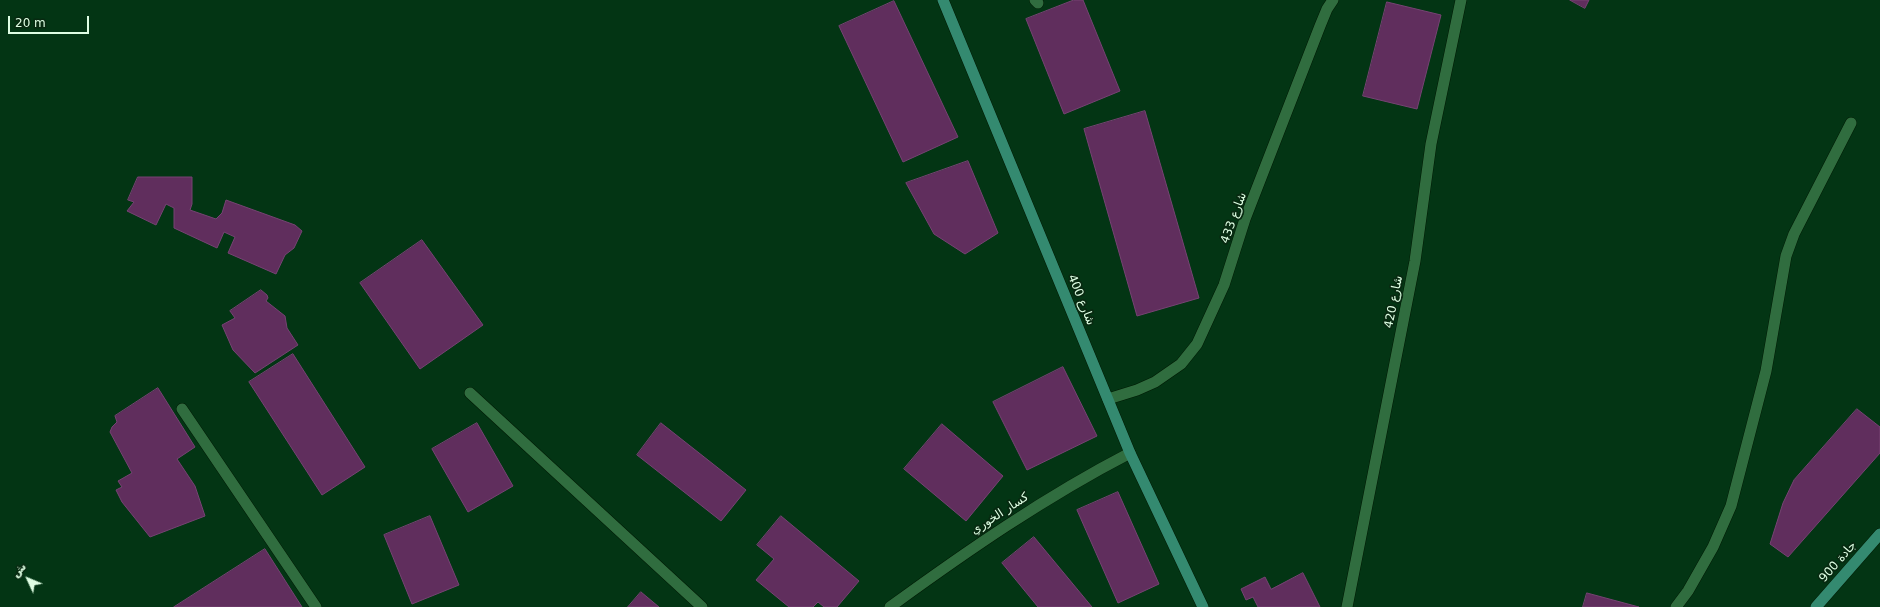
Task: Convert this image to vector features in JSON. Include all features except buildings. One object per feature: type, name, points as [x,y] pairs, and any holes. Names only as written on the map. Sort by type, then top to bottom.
[{"type":"main road","name":"شارع 400","points":[[943,0],[1130,453],[1203,607]]},
{"type":"main road","name":"جادة 900","points":[[1816,607],[1880,534]]},
{"type":"street","name":"شارع 433","points":[[1108,399],[1137,390],[1155,382],[1181,364],[1197,344],[1224,285],[1245,220],[1320,26],[1327,9],[1333,0]]},
{"type":"street","name":"شارع 420","points":[[1347,607],[1415,261],[1431,144],[1461,0]]},
{"type":"street","points":[[1676,607],[1688,591],[1713,547],[1731,506],[1766,371],[1786,256],[1794,234],[1851,123]]},
{"type":"street","points":[[470,393],[702,607]]},
{"type":"street","points":[[182,409],[316,607]]},
{"type":"street","name":"كسار الخوري","points":[[890,607],[962,555],[1026,512],[1130,453]]}]
